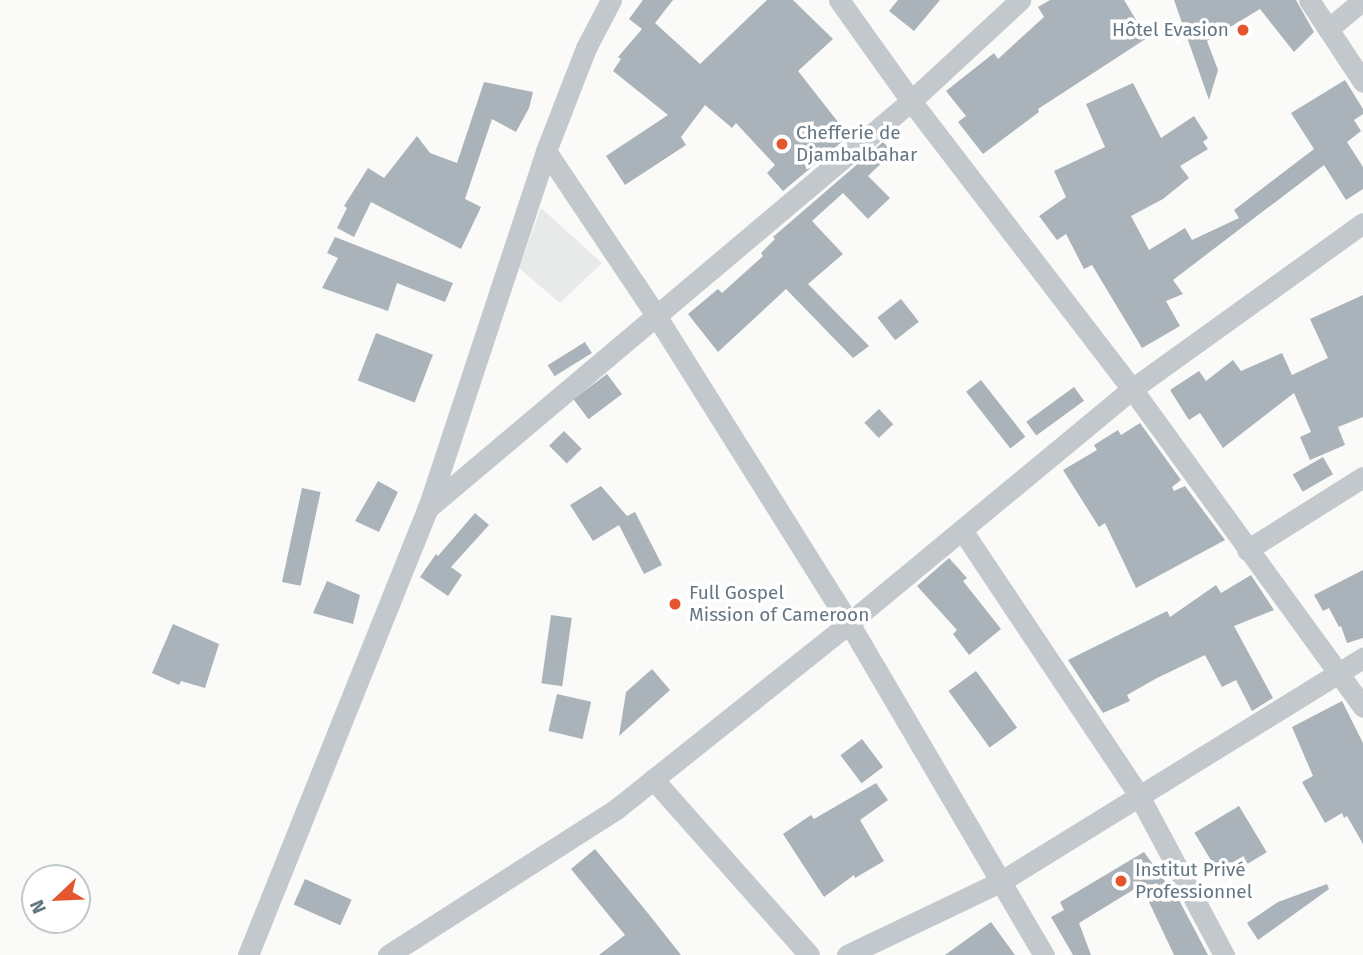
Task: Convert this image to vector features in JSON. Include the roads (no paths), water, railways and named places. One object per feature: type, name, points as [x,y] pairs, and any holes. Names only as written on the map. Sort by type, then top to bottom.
[{"type":"street","points":[[248,955],[428,508],[546,151],[586,48],[611,0]]},
{"type":"street","points":[[839,0],[911,101],[1132,389],[1336,674],[1363,707]]},
{"type":"street","points":[[428,508],[911,101],[1020,0]]},
{"type":"street","points":[[1310,0],[1363,82]]},
{"type":"street","points":[[1328,29],[1363,0]]},
{"type":"street","points":[[546,151],[657,317],[849,623],[1044,955]]},
{"type":"street","points":[[388,955],[615,810],[849,623],[1132,389],[1363,223]]},
{"type":"street","points":[[1247,550],[1363,477]]},
{"type":"street","points":[[962,530],[1138,794],[1224,955]]},
{"type":"street","points":[[847,955],[1000,882],[1138,794],[1363,658]]},
{"type":"street","points":[[653,779],[809,955]]},
{"type":"place","name":"Hôtel Evasion","points":[[1243,30]]},
{"type":"place","name":"Chefferie de Djambalbahar","points":[[782,144]]},
{"type":"place","name":"Full Gospel Mission of Cameroon","points":[[675,604]]},
{"type":"place","name":"Institut Privé Professionnel","points":[[1121,881]]}]
